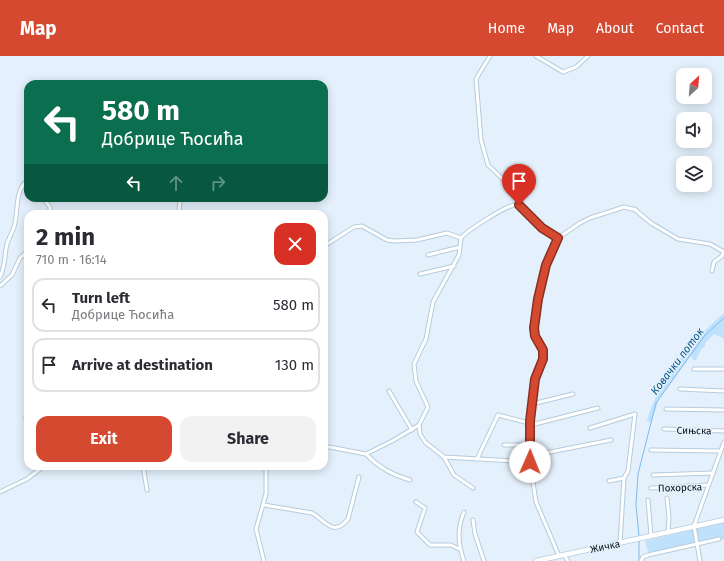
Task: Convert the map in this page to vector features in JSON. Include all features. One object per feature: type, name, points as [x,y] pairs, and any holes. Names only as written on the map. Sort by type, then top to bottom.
[{"type":"main road","name":"Жичка","points":[[536,561],[724,520]]},
{"type":"street","points":[[490,56],[476,79],[481,140],[488,165],[510,186],[519,205],[542,228],[558,238]]},
{"type":"street","points":[[536,56],[563,72],[576,68],[588,56]]},
{"type":"street","points":[[0,277],[6,259],[6,248],[9,236],[15,226],[19,192],[24,184]]},
{"type":"street","points":[[461,238],[511,205],[519,205]]},
{"type":"street","points":[[568,561],[562,555],[536,502],[530,462],[532,404],[535,379],[543,359],[543,350],[535,336],[534,328],[538,299],[546,265],[558,238],[590,218],[624,207],[635,209],[651,223],[678,239],[710,244],[724,252],[722,256],[714,262],[712,271]]},
{"type":"street","points":[[328,243],[354,227],[362,226],[387,240],[394,241],[417,240],[447,233],[461,238]]},
{"type":"street","points":[[366,454],[419,425],[428,407],[416,381],[414,364],[426,339],[433,302],[460,253],[461,238]]},
{"type":"street","points":[[428,255],[460,247]]},
{"type":"street","points":[[0,286],[12,275],[20,258],[24,254]]},
{"type":"street","points":[[420,274],[454,266]]},
{"type":"street","points":[[694,369],[724,369]]},
{"type":"street","points":[[680,389],[724,391]]},
{"type":"street","points":[[389,390],[412,430]]},
{"type":"street","points":[[532,404],[573,394]]},
{"type":"street","points":[[477,459],[498,415],[531,423],[598,408]]},
{"type":"street","points":[[666,409],[724,410]]},
{"type":"street","points":[[590,428],[635,414],[628,471],[624,478],[620,543]]},
{"type":"street","points":[[419,425],[420,434],[426,442],[444,457],[454,474],[473,488]]},
{"type":"street","name":"Сињска","points":[[664,429],[724,431]]},
{"type":"street","points":[[530,456],[611,440]]},
{"type":"street","points":[[700,561],[694,526],[724,442]]},
{"type":"street","points":[[504,445],[530,445]]},
{"type":"street","points":[[328,447],[366,454],[380,467],[394,476],[410,480]]},
{"type":"street","points":[[651,450],[721,451]]},
{"type":"street","points":[[444,457],[530,462]]},
{"type":"street","points":[[0,492],[27,479],[38,470]]},
{"type":"street","points":[[144,470],[147,490]]},
{"type":"street","points":[[264,561],[256,529],[257,521],[264,505],[268,470]]},
{"type":"street","points":[[653,475],[713,473]]},
{"type":"street","points":[[264,505],[312,513],[317,516],[326,526],[338,526],[348,519],[359,477]]},
{"type":"street","points":[[609,481],[624,478]]},
{"type":"street","name":"Похорска","points":[[651,488],[708,485]]},
{"type":"street","points":[[667,498],[669,517],[668,532]]},
{"type":"street","points":[[648,500],[651,536]]},
{"type":"street","points":[[416,502],[425,508],[416,530],[417,532],[430,545],[450,545],[459,549]]},
{"type":"street","points":[[464,512],[460,522],[459,549],[464,561]]},
{"type":"street","points":[[473,520],[475,534],[484,561]]},
{"type":"street","points":[[641,561],[643,557],[719,540]]},
{"type":"shaded area","points":[[724,313],[724,339],[714,334],[705,343],[705,346],[701,350],[696,360],[693,360],[691,355],[659,399],[651,423],[647,421],[659,391],[668,376],[689,348]]},
{"type":"shaded area","points":[[724,522],[724,539],[649,555],[645,541]]},
{"type":"waterway","name":"Ковачки поток","points":[[639,536],[636,505],[638,474],[656,403],[705,335],[724,318]]},
{"type":"waterway","name":"Ковачки поток","points":[[639,540],[639,561]]},
{"type":"route","points":[[519,205],[542,228],[558,238],[546,265],[535,318],[535,336],[543,350],[543,359],[535,379],[530,421],[530,462]]}]
